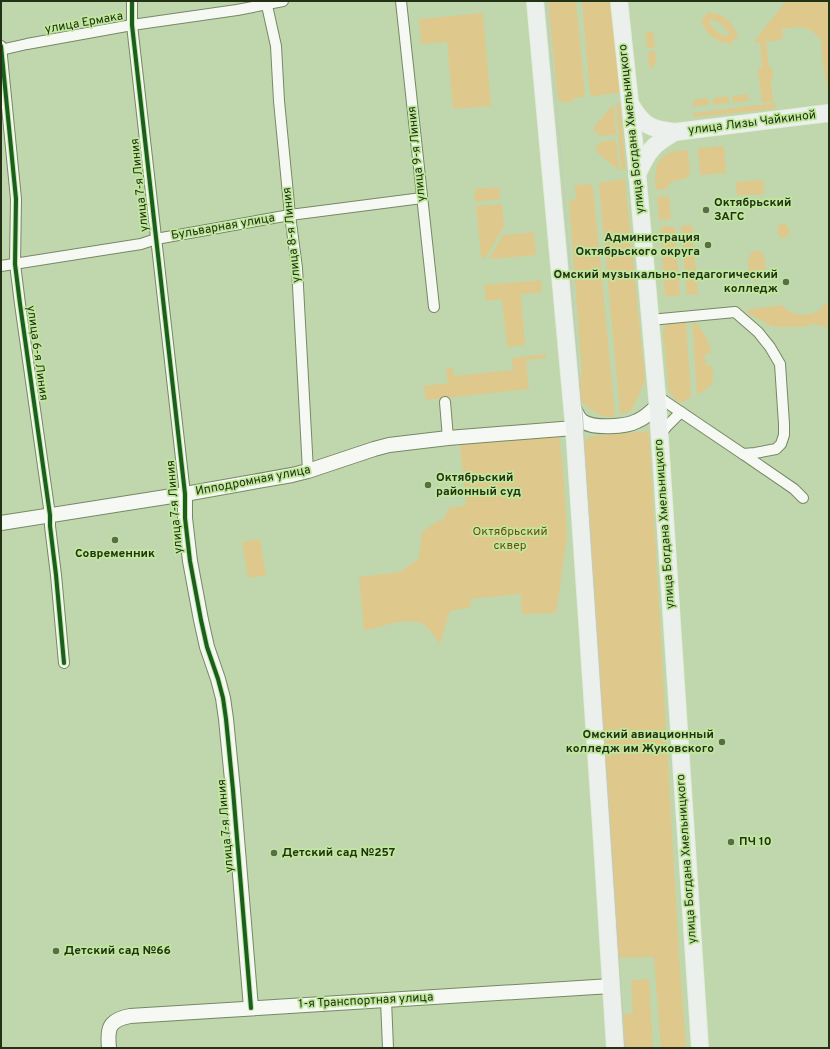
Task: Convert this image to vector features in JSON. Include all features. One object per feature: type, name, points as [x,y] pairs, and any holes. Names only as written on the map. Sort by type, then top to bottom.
[{"type":"main road","points":[[535,1],[574,428],[601,818],[615,1048]]},
{"type":"main road","name":"улица Богдана Хмельницкого","points":[[619,1],[637,176],[657,401],[700,1048]]},
{"type":"main road","points":[[630,103],[641,120],[655,128],[675,132]]},
{"type":"main road","name":"улица Лизы Чайкиной","points":[[675,132],[829,113]]},
{"type":"main road","points":[[637,176],[650,151],[662,140],[675,132]]},
{"type":"street","name":"улица 7-я Линия","points":[[132,1],[132,25],[185,494],[185,518],[190,561],[207,647],[218,679],[226,719],[234,797],[251,1008]]},
{"type":"street","name":"улица Ермака","points":[[1,50],[26,44],[132,25],[237,10],[283,1]]},
{"type":"street","name":"улица 9-я Линия","points":[[401,1],[434,307]]},
{"type":"street","name":"улица 8-я Линия","points":[[267,3],[276,46],[279,101],[290,215],[297,268],[308,471]]},
{"type":"street","name":"улица 6-я Линия","points":[[1,46],[16,199],[15,264],[50,515],[64,663]]},
{"type":"street","name":"Бульварная улица","points":[[1,266],[141,244],[156,239],[290,215],[422,198]]},
{"type":"street","points":[[650,320],[736,312],[758,332],[770,347],[780,364],[784,435],[781,444],[776,449],[743,454]]},
{"type":"street","points":[[572,405],[583,422],[595,426],[602,426],[634,423],[646,416],[657,401],[681,412],[794,489],[803,498]]},
{"type":"street","points":[[445,402],[448,438]]},
{"type":"street","points":[[659,436],[681,412]]},
{"type":"street","name":"Ипподромная улица","points":[[1,523],[284,477],[308,471],[389,445],[448,438],[574,428]]},
{"type":"street","name":"1-я Транспортная улица","points":[[108,1048],[109,1028],[114,1021],[120,1018],[150,1014],[611,986]]},
{"type":"street","points":[[386,1000],[388,1048]]},
{"type":"green space","points":[[548,1],[576,1],[585,92],[584,97],[573,98],[574,101],[570,103],[558,100]]},
{"type":"green space","points":[[582,1],[610,1],[620,91],[617,93],[593,96],[590,94]]},
{"type":"green space","points":[[786,1],[829,1],[829,86],[827,87],[822,55],[822,44],[820,39],[812,31],[805,28],[798,27],[782,29],[783,39],[766,42],[769,67],[772,67],[773,79],[771,80],[773,102],[762,103],[758,68],[762,67],[760,42],[755,43],[755,40]]},
{"type":"green space","points":[[708,12],[723,16],[729,21],[738,35],[731,44],[720,41],[709,34],[701,21]],"holes":[[[711,20],[724,26],[729,34],[728,36],[717,31],[709,22]]]},
{"type":"green space","points":[[483,13],[491,106],[453,109],[447,42],[421,44],[419,19]]},
{"type":"green space","points":[[653,31],[655,48],[647,48],[646,32]]},
{"type":"green space","points":[[648,51],[655,51],[656,63],[652,68],[649,68]]},
{"type":"green space","points":[[748,94],[749,101],[733,103],[732,96]]},
{"type":"green space","points":[[728,96],[729,103],[713,105],[713,98]]},
{"type":"green space","points":[[708,98],[709,105],[693,107],[696,99]]},
{"type":"green space","points":[[616,103],[620,103],[626,169],[621,170]]},
{"type":"green space","points":[[776,103],[776,107],[774,109],[693,117],[693,113]]},
{"type":"green space","points":[[614,106],[616,135],[599,136],[599,133],[595,133],[594,127],[611,107]]},
{"type":"green space","points":[[616,140],[619,169],[617,169],[597,152],[596,146],[600,145],[600,142]]},
{"type":"green space","points":[[724,146],[726,173],[700,175],[698,148]]},
{"type":"green space","points":[[688,150],[690,174],[684,179],[671,182],[668,189],[656,190],[655,173],[658,163],[662,158],[674,151]]},
{"type":"green space","points":[[625,179],[645,380],[635,404],[631,410],[622,415],[620,412],[599,185],[602,182]]},
{"type":"green space","points":[[763,180],[764,194],[737,196],[736,182]]},
{"type":"green space","points":[[590,184],[593,187],[615,414],[614,417],[599,414],[591,410],[579,400],[578,383],[582,374],[569,200],[576,199],[575,185]]},
{"type":"green space","points":[[499,187],[499,199],[475,202],[474,189]]},
{"type":"green space","points":[[669,196],[671,219],[659,220],[657,197]]},
{"type":"green space","points":[[502,204],[504,226],[488,254],[483,259],[481,256],[476,206]]},
{"type":"green space","points":[[783,223],[787,225],[790,233],[785,238],[781,238],[778,234],[778,226]]},
{"type":"green space","points":[[692,225],[698,294],[687,295],[681,226]]},
{"type":"green space","points":[[675,226],[680,295],[665,297],[660,227]]},
{"type":"green space","points":[[534,232],[536,255],[489,259],[503,235]]},
{"type":"green space","points":[[759,250],[764,255],[766,271],[763,277],[756,282],[750,275],[748,261],[752,252]]},
{"type":"green space","points":[[541,280],[542,292],[521,294],[525,345],[507,347],[502,299],[486,301],[484,285]]},
{"type":"green space","points":[[825,303],[829,303],[829,328],[815,324],[802,327],[775,327],[748,313],[746,310],[780,305],[794,314],[806,314],[819,310]]},
{"type":"green space","points":[[692,321],[696,323],[702,331],[709,344],[711,353],[705,354],[706,366],[712,365],[713,372],[712,384],[697,395]]},
{"type":"green space","points":[[686,322],[691,397],[682,403],[675,399],[669,392],[663,331],[667,324]]},
{"type":"green space","points":[[545,354],[546,358],[526,360],[529,389],[426,400],[424,386],[448,383],[446,368],[452,367],[454,376],[513,370],[512,358]]},
{"type":"green space","points":[[649,431],[679,955],[686,1048],[661,1048],[654,957],[616,958],[581,443],[591,436]]},
{"type":"green space","name":"Октябрьский сквер","points":[[559,435],[563,469],[567,536],[556,613],[522,614],[521,594],[470,599],[471,607],[450,611],[440,644],[427,627],[414,621],[392,623],[364,631],[359,577],[400,572],[419,558],[422,532],[438,521],[444,519],[449,508],[466,505],[460,444]]},
{"type":"green space","points":[[260,539],[266,575],[248,578],[242,542]]},
{"type":"green space","points":[[649,979],[653,1048],[624,1048],[623,1014],[633,1013],[631,980]]},
{"type":"tram line","points":[[546,1],[560,145],[583,422],[625,1048]]},
{"type":"cycle path","points":[[132,1],[132,25],[185,494],[185,518],[190,561],[207,647],[218,679],[226,719],[251,1008]]},
{"type":"cycle path","points":[[1,46],[16,199],[15,264],[50,515],[64,663]]},
{"type":"place","name":"Октябрьский ЗАГС","points":[[706,210]]},
{"type":"place","name":"Администрация Октябрьского округа","points":[[708,245]]},
{"type":"place","name":"Омский музыкально-педагогический колледж","points":[[786,282]]},
{"type":"place","name":"Октябрьский районный суд","points":[[428,485]]},
{"type":"place","name":"Современник","points":[[115,540]]},
{"type":"place","name":"Омский авиационный колледж им Жуковского","points":[[722,742]]},
{"type":"place","name":"ПЧ 10","points":[[731,842]]},
{"type":"place","name":"Детский сад №257","points":[[274,853]]},
{"type":"place","name":"Детский сад №66","points":[[56,951]]}]
